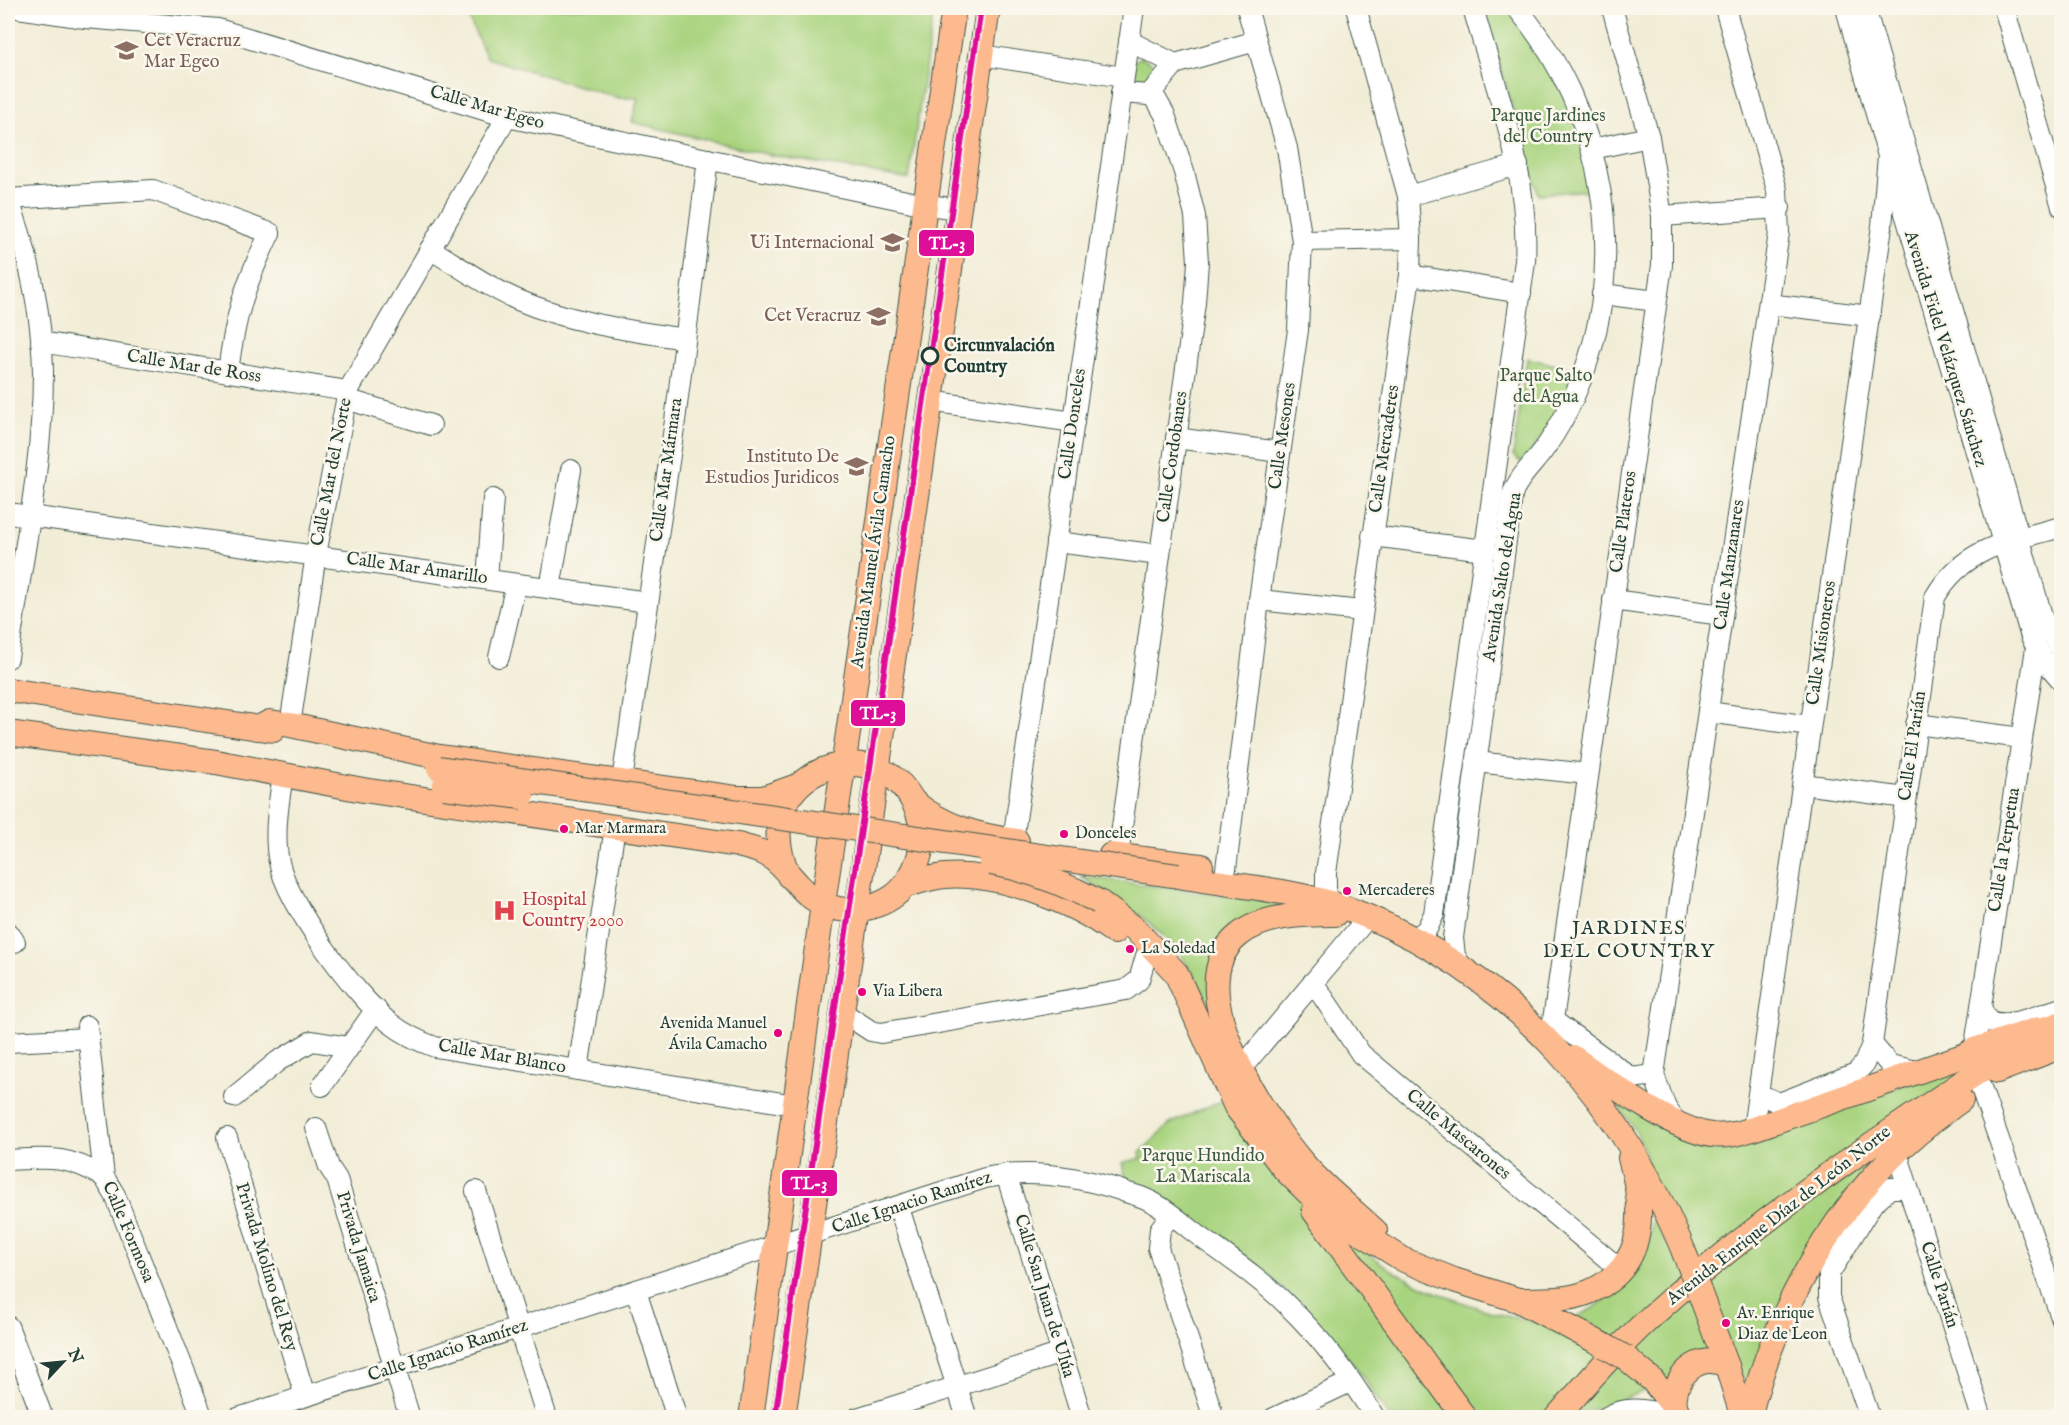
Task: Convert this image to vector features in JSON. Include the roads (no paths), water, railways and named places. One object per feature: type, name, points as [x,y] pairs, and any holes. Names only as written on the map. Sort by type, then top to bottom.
[{"type":"highway","points":[[1974,1052],[2054,1034]]},
{"type":"main road","name":"Avenida Manuel Ávila Camacho","points":[[751,1418],[843,764],[954,8]]},
{"type":"main road","name":"Avenida Manuel Ávila Camacho","points":[[783,1418],[988,8]]},
{"type":"main road","points":[[8,690],[367,747],[442,778],[957,857],[1041,875],[1071,886],[1099,902],[1134,928],[1176,973],[1236,1107],[1297,1183],[1332,1237],[1465,1416]]},
{"type":"main road","points":[[258,728],[270,722],[290,724],[439,757],[713,795],[763,798],[797,786]]},
{"type":"main road","points":[[8,733],[216,762],[363,790],[708,840],[767,854],[804,893],[823,904],[856,910],[874,906],[891,898],[904,886],[916,867],[922,846],[922,824],[914,802]]},
{"type":"main road","points":[[789,876],[781,858],[778,830],[786,802],[797,786],[811,775],[843,764],[876,769],[904,788],[914,802],[931,816],[954,827],[1013,840],[1226,869],[1333,901],[1416,938],[1552,1031],[1677,1123],[1709,1135],[1736,1134],[1753,1129],[1974,1052]]},
{"type":"main road","points":[[320,780],[442,778],[1178,876],[1333,901]]},
{"type":"main road","points":[[708,840],[725,836],[734,822],[729,804],[713,795]]},
{"type":"main road","points":[[943,876],[935,864],[934,850],[942,838],[954,827]]},
{"type":"main road","points":[[904,886],[943,876],[994,882],[1054,898],[1096,918],[1146,956],[1194,1015]]},
{"type":"main road","points":[[1368,917],[1323,914],[1269,921],[1246,930],[1232,942],[1221,964],[1218,993],[1224,1032],[1240,1070],[1303,1164],[1404,1260]]},
{"type":"main road","points":[[1552,1031],[1652,1181],[1674,1226],[1727,1366],[1743,1418]]},
{"type":"main road","points":[[1972,1083],[2004,1068],[2054,1034]]},
{"type":"main road","points":[[1749,1418],[1766,1361],[1794,1292],[1846,1211],[1897,1153],[1972,1083],[2054,1034]]},
{"type":"main road","name":"Avenida Enrique Díaz de León Norte","points":[[1556,1418],[1598,1370],[1662,1307],[1735,1245],[1884,1133],[1972,1083]]},
{"type":"main road","points":[[1518,1300],[1566,1298],[1588,1292],[1621,1270],[1633,1251],[1641,1217],[1636,1181],[1624,1138]]},
{"type":"main road","points":[[1297,1183],[1328,1212],[1404,1260],[1454,1280],[1518,1300],[1616,1352],[1652,1380],[1679,1414]]},
{"type":"main road","points":[[1679,1414],[1676,1386],[1689,1369],[1712,1361],[1727,1366]]},
{"type":"street","name":"Calle Mar Egeo","points":[[18,8],[85,18],[218,29],[507,117],[925,205],[958,209]]},
{"type":"street","name":"Calle Donceles","points":[[1013,840],[1134,8]]},
{"type":"street","name":"Calle Mesones","points":[[1226,869],[1259,600],[1298,330],[1302,241],[1287,148],[1247,8]]},
{"type":"street","name":"Calle Mercaderes","points":[[1333,901],[1326,873],[1410,275],[1411,239],[1408,196],[1356,8]]},
{"type":"street","name":"Avenida Salto del Agua","points":[[1463,968],[1455,956],[1453,938],[1512,496],[1514,487],[1536,461],[1576,393],[1586,365],[1602,294],[1605,228],[1592,149],[1574,95],[1560,68],[1517,8]]},
{"type":"street","name":"Calle Plateros","points":[[1552,1031],[1662,265],[1662,216],[1649,137],[1612,8]]},
{"type":"street","name":"Calle Manzanares","points":[[1677,1123],[1666,1108],[1654,1075],[1779,233],[1780,208],[1777,190],[1725,8]]},
{"type":"street","name":"Avenida Fidel Velázquez Sánchez","points":[[1846,8],[1888,156],[2012,541],[2043,620],[2061,652]]},
{"type":"street","name":"Avenida Fidel Velázquez Sánchez","points":[[1865,8],[2012,541],[2036,648],[2061,681]]},
{"type":"street","points":[[2004,8],[2061,207]]},
{"type":"street","name":"Avenida Salto del Agua","points":[[1416,938],[1427,929],[1434,914],[1521,293],[1527,228],[1518,165],[1474,11]]},
{"type":"street","points":[[1129,41],[1175,64]]},
{"type":"street","points":[[981,55],[1122,85],[1149,95],[1175,64],[1256,41]]},
{"type":"street","name":"Calle Cordobanes","points":[[1118,856],[1195,303],[1198,262],[1195,216],[1184,172],[1165,115],[1156,99],[1149,95]]},
{"type":"street","name":"Calle Mar del Norte","points":[[290,724],[316,554],[347,395],[507,117]]},
{"type":"street","points":[[1592,149],[1649,137]]},
{"type":"street","name":"Calle Misioneros","points":[[1753,1129],[1870,316],[1882,226],[1888,156]]},
{"type":"street","name":"Calle Mar Mármara","points":[[622,781],[675,421],[708,159]]},
{"type":"street","points":[[1408,196],[1518,165]]},
{"type":"street","points":[[8,658],[42,408],[40,342],[29,270],[8,199],[153,190],[270,233],[245,285],[233,328],[228,372]]},
{"type":"street","points":[[1662,216],[1780,208]]},
{"type":"street","points":[[1302,241],[1411,239]]},
{"type":"street","points":[[430,249],[510,295],[546,310],[588,323],[684,339]]},
{"type":"street","points":[[1410,275],[1521,293]]},
{"type":"street","points":[[1602,294],[1656,301]]},
{"type":"street","points":[[1769,304],[1870,316]]},
{"type":"street","name":"Calle Mar de Ross","points":[[40,342],[228,372],[347,395],[430,425]]},
{"type":"street","points":[[930,402],[1074,422]]},
{"type":"street","points":[[1176,438],[1280,452]]},
{"type":"street","points":[[1500,441],[1502,453],[1509,462],[1525,466],[1536,461]]},
{"type":"street","points":[[550,588],[571,470]]},
{"type":"street","points":[[487,579],[493,499]]},
{"type":"street","name":"Calle Mar Amarillo","points":[[8,513],[316,554],[648,602]]},
{"type":"street","name":"Calle El Parián","points":[[1872,1044],[1935,597],[1945,581],[1962,562],[1985,550],[2061,527]]},
{"type":"street","points":[[1372,536],[1485,550]]},
{"type":"street","points":[[1056,542],[1160,555]]},
{"type":"street","points":[[499,657],[516,584]]},
{"type":"street","points":[[1259,600],[1361,611]]},
{"type":"street","points":[[1613,600],[1722,615]]},
{"type":"street","name":"Calle la Perpetua","points":[[1974,1052],[2036,648]]},
{"type":"street","points":[[1465,694],[1485,698]]},
{"type":"street","points":[[1708,712],[1810,726]]},
{"type":"street","points":[[1916,724],[2022,738]]},
{"type":"street","points":[[1476,762],[1588,774]]},
{"type":"street","name":"Calle Mar Blanco","points":[[283,774],[277,820],[279,862],[297,906],[340,970],[388,1022],[409,1037],[435,1047],[795,1105]]},
{"type":"street","points":[[1803,784],[1906,798]]},
{"type":"street","points":[[578,1070],[615,827]]},
{"type":"street","points":[[1240,1070],[1368,917]]},
{"type":"street","points":[[842,1012],[877,1034],[1126,990],[1139,980],[1146,956]]},
{"type":"street","name":"Calle Mascarones","points":[[1313,982],[1361,1054],[1621,1270]]},
{"type":"street","points":[[1981,1007],[1988,1020],[1995,1024],[2005,1024],[2061,1008]]},
{"type":"street","points":[[322,1086],[376,1009]]},
{"type":"street","name":"Calle Formosa","points":[[8,1042],[88,1032],[104,1177],[115,1195],[203,1418]]},
{"type":"street","points":[[234,1097],[278,1061],[312,1041],[349,1047]]},
{"type":"street","points":[[1759,1094],[1779,1103],[1847,1078],[1864,1064],[1872,1044],[1890,1065],[1917,1071]]},
{"type":"street","points":[[1628,1085],[1654,1075]]},
{"type":"street","points":[[1972,1083],[2061,1320]]},
{"type":"street","name":"Privada Jamaica","points":[[316,1128],[329,1167],[337,1179],[410,1418]]},
{"type":"street","name":"Privada Molino del Rey","points":[[227,1138],[305,1396]]},
{"type":"street","name":"Calle Parián","points":[[1897,1153],[1982,1418]]},
{"type":"street","points":[[8,1160],[49,1158],[73,1161],[104,1177]]},
{"type":"street","name":"Calle Ignacio Ramírez","points":[[238,1418],[899,1208],[985,1178],[1006,1174],[1065,1176],[1150,1200],[1246,1270],[1288,1306],[1350,1382],[1375,1418]]},
{"type":"street","name":"Calle San Juan de Ulúa","points":[[1006,1174],[1082,1418]]},
{"type":"street","points":[[1870,1418],[1829,1297],[1829,1274],[1873,1203],[1890,1188],[1907,1188]]},
{"type":"street","points":[[476,1191],[547,1418]]},
{"type":"street","points":[[899,1208],[967,1418]]},
{"type":"street","points":[[1171,1215],[1160,1229],[1158,1248],[1214,1418]]},
{"type":"street","points":[[1794,1292],[1810,1286],[1829,1297]]},
{"type":"street","points":[[636,1291],[676,1418]]},
{"type":"street","points":[[8,1326],[43,1418]]},
{"type":"street","points":[[857,1418],[1062,1353]]},
{"type":"street","points":[[1274,1418],[1350,1382]]},
{"type":"street","points":[[1605,1418],[1619,1410],[1633,1408],[1679,1414]]},
{"type":"place","name":"Cet Veracruz Mar Egeo","points":[[126,51]]},
{"type":"place","name":"Ui Internacional","points":[[892,243]]},
{"type":"place","name":"Cet Veracruz","points":[[879,316]]},
{"type":"place","name":"Circunvalación Country","points":[[930,356]]},
{"type":"place","name":"Instituto De Estudios Juridicos","points":[[857,467]]},
{"type":"place","name":"Mar Marmara","points":[[564,829]]},
{"type":"place","name":"Donceles","points":[[1064,834]]},
{"type":"place","name":"Mercaderes","points":[[1347,891]]},
{"type":"place","name":"Hospital Country 2000","points":[[504,910]]},
{"type":"place","name":"La Soledad","points":[[1130,949]]},
{"type":"place","name":"Via Libera","points":[[862,992]]},
{"type":"place","name":"Avenida Manuel Ávila Camacho","points":[[778,1033]]},
{"type":"place","name":"Av. Enrique Diaz de Leon","points":[[1726,1323]]},
{"type":"district","name":"JARDINES DEL COUNTRY","points":[[1629,940]]},
{"type":"park label","name":"Parque Jardines del Country","points":[[1548,126]]},
{"type":"park label","name":"Parque Salto del Agua","points":[[1546,386]]},
{"type":"park label","name":"Parque Hundido La Mariscala","points":[[1203,1166]]}]
